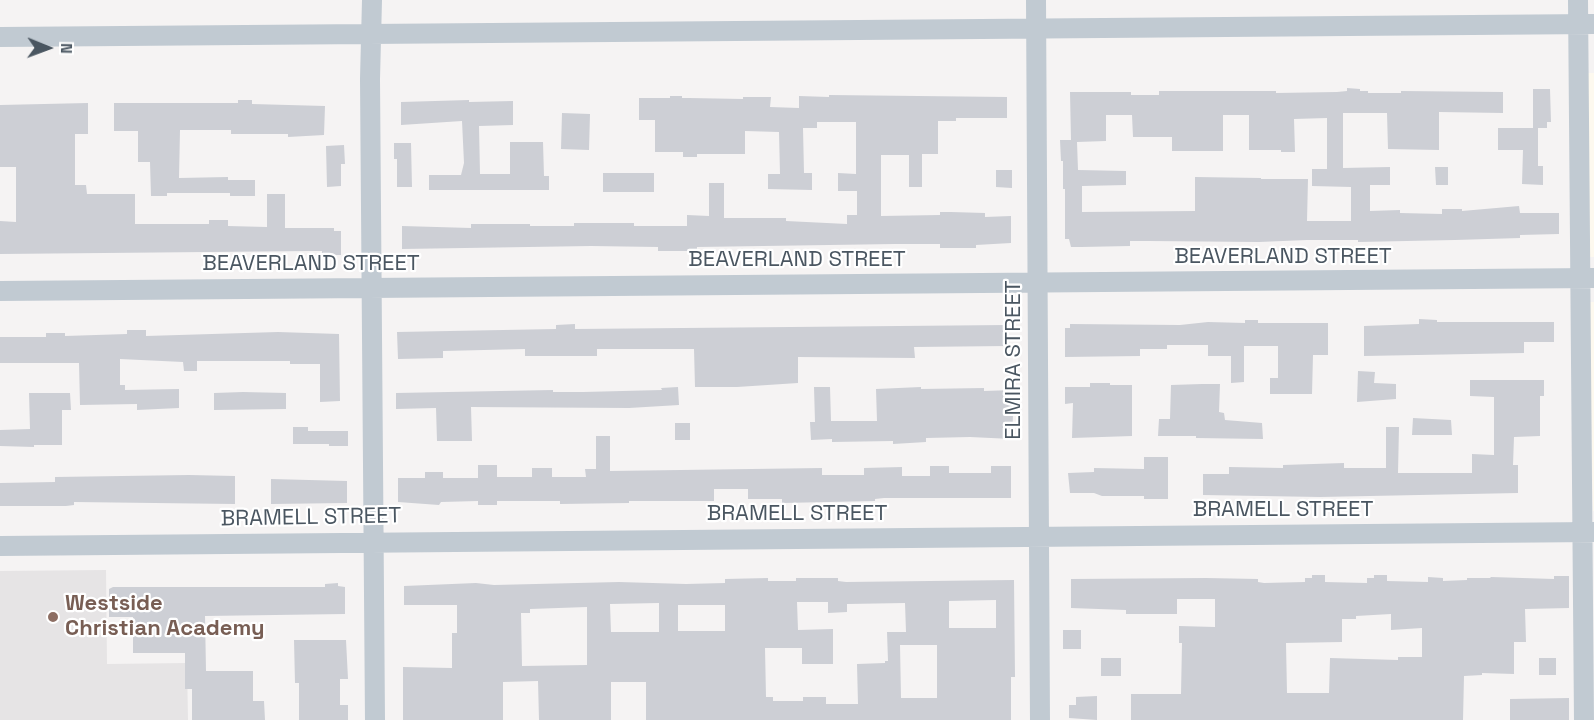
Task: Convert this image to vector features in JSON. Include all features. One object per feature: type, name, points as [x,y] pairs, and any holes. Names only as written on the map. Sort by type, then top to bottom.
[{"type":"street","points":[[372,0],[375,720]]},
{"type":"street","name":"ELMIRA STREET","points":[[1036,0],[1040,720]]},
{"type":"street","points":[[1578,0],[1586,24],[1588,532],[1584,720]]},
{"type":"street","points":[[0,37],[1586,24]]},
{"type":"street","name":"BEAVERLAND STREET","points":[[0,291],[1587,278]]},
{"type":"street","name":"BRAMELL STREET","points":[[0,546],[1588,532]]},
{"type":"shaded area","points":[[1586,73],[1594,73],[1594,257],[1589,257]]},
{"type":"shaded area","points":[[1589,302],[1594,302],[1594,511],[1593,511]]},
{"type":"shaded area","name":"Westside Christian Academy","points":[[106,570],[107,664],[187,663],[188,720],[0,720],[0,571]]},
{"type":"building","points":[[1347,88],[1360,89],[1368,93],[1503,92],[1503,113],[1439,112],[1439,150],[1388,149],[1387,113],[1343,113],[1343,168],[1390,167],[1390,185],[1370,185],[1370,211],[1400,210],[1400,213],[1442,214],[1442,209],[1462,209],[1462,211],[1519,206],[1520,213],[1559,213],[1559,234],[1520,235],[1520,238],[1358,242],[1358,240],[1130,241],[1130,246],[1081,247],[1071,247],[1069,239],[1065,239],[1065,189],[1063,189],[1060,140],[1071,140],[1070,92],[1131,92],[1131,95],[1159,95],[1159,91],[1276,91],[1276,93],[1347,91]],"holes":[[[1106,115],[1132,115],[1133,137],[1172,137],[1172,151],[1223,151],[1223,115],[1249,115],[1249,150],[1295,152],[1294,119],[1327,118],[1327,169],[1312,169],[1312,186],[1351,187],[1351,221],[1307,221],[1308,179],[1195,177],[1195,211],[1082,212],[1082,186],[1126,185],[1126,171],[1078,170],[1077,142],[1106,141]]]},
{"type":"building","points":[[1533,89],[1550,89],[1551,122],[1547,122],[1547,128],[1533,128]]},
{"type":"building","points":[[829,95],[1007,97],[1007,118],[956,118],[956,121],[938,121],[938,154],[922,154],[922,187],[909,187],[909,155],[881,155],[881,216],[940,215],[940,212],[951,212],[985,213],[985,217],[1011,216],[1011,243],[976,245],[976,248],[940,248],[940,244],[895,244],[697,247],[697,251],[658,251],[658,247],[591,246],[402,249],[402,226],[471,228],[471,224],[574,226],[574,223],[634,223],[634,226],[687,226],[687,215],[709,216],[709,183],[724,183],[724,218],[786,218],[786,221],[847,224],[847,215],[857,215],[857,191],[838,191],[838,173],[856,174],[856,122],[817,122],[817,128],[803,128],[804,173],[812,173],[812,190],[768,189],[768,174],[780,174],[779,132],[745,131],[745,154],[697,154],[697,157],[683,157],[683,152],[655,152],[655,120],[639,120],[639,98],[771,97],[770,107],[799,108],[799,96],[829,97]]},
{"type":"building","points":[[238,100],[252,100],[252,104],[325,106],[324,135],[288,137],[288,134],[231,134],[231,130],[180,130],[179,178],[228,177],[228,180],[255,180],[255,196],[230,196],[230,193],[167,193],[167,196],[151,196],[150,162],[138,162],[138,131],[114,131],[114,103],[238,103]]},
{"type":"building","points":[[469,100],[469,102],[513,101],[513,125],[479,126],[480,174],[510,174],[510,142],[543,142],[544,176],[549,176],[549,190],[429,190],[429,175],[461,175],[464,163],[462,121],[401,125],[401,102]]},
{"type":"building","points":[[88,103],[88,134],[75,134],[75,185],[86,185],[87,194],[135,194],[135,224],[209,224],[209,220],[228,220],[228,226],[267,227],[267,194],[285,194],[285,228],[334,228],[334,231],[341,231],[341,255],[322,255],[322,251],[0,254],[0,221],[16,222],[16,167],[0,167],[0,105]]},
{"type":"building","points":[[562,113],[590,114],[589,150],[561,149]]},
{"type":"building","points":[[1498,128],[1538,128],[1538,166],[1543,166],[1543,185],[1522,184],[1523,150],[1498,150]]},
{"type":"building","points":[[394,143],[411,143],[412,187],[397,187],[397,159],[394,159]]},
{"type":"building","points":[[344,145],[345,164],[341,164],[341,186],[327,187],[326,146]]},
{"type":"building","points":[[1435,167],[1448,167],[1448,185],[1436,185]]},
{"type":"building","points":[[996,170],[1012,170],[1012,188],[996,187]]},
{"type":"building","points":[[603,173],[654,173],[654,192],[603,192]]},
{"type":"building","points":[[1419,319],[1437,320],[1437,322],[1554,322],[1554,342],[1524,342],[1524,353],[1364,356],[1364,326],[1419,324]]},
{"type":"building","points":[[1245,320],[1258,320],[1258,323],[1328,323],[1328,355],[1313,355],[1312,394],[1270,394],[1270,378],[1278,378],[1278,346],[1244,346],[1244,382],[1231,383],[1231,356],[1208,356],[1208,345],[1167,345],[1167,349],[1140,349],[1140,356],[1065,357],[1065,328],[1070,328],[1070,324],[1180,325],[1208,322],[1245,323]]},
{"type":"building","points":[[575,324],[575,329],[1007,325],[1007,346],[914,347],[915,358],[798,357],[798,383],[737,387],[695,387],[694,349],[597,349],[597,356],[525,356],[525,349],[443,351],[443,358],[398,359],[397,332],[556,329],[556,325]]},
{"type":"building","points":[[127,330],[146,330],[146,336],[278,332],[339,334],[340,401],[320,402],[320,364],[290,364],[290,361],[197,361],[197,371],[184,371],[183,362],[120,359],[120,385],[125,385],[125,390],[179,389],[179,408],[137,410],[137,404],[80,405],[79,363],[0,363],[0,337],[46,337],[46,333],[65,333],[65,336],[127,334]]},
{"type":"building","points":[[1358,371],[1375,372],[1374,383],[1396,384],[1396,399],[1357,402]]},
{"type":"building","points":[[1470,380],[1544,380],[1544,396],[1540,396],[1540,436],[1514,437],[1513,465],[1518,465],[1518,493],[1320,497],[1203,495],[1203,474],[1229,474],[1229,467],[1283,468],[1283,465],[1344,463],[1344,468],[1386,468],[1386,427],[1399,427],[1398,473],[1472,473],[1472,454],[1494,455],[1494,397],[1470,396]]},
{"type":"building","points":[[1090,383],[1132,385],[1132,436],[1072,438],[1073,403],[1065,404],[1065,387],[1090,387]]},
{"type":"building","points":[[1220,384],[1219,412],[1224,413],[1225,420],[1262,423],[1263,439],[1158,436],[1159,419],[1170,419],[1171,385]]},
{"type":"building","points":[[678,387],[679,405],[629,408],[471,407],[472,441],[437,441],[436,408],[396,409],[396,393],[553,390],[553,392],[583,392],[662,390],[661,388]]},
{"type":"building","points":[[814,387],[830,387],[831,421],[877,421],[876,389],[921,387],[921,389],[1014,390],[1012,439],[926,438],[926,442],[893,444],[893,441],[811,440],[810,422],[815,422]]},
{"type":"building","points":[[29,393],[70,393],[71,410],[62,410],[62,445],[0,446],[0,430],[30,429]]},
{"type":"building","points":[[214,393],[286,393],[286,409],[214,410]]},
{"type":"building","points":[[1413,418],[1451,420],[1452,435],[1412,435]]},
{"type":"building","points":[[675,423],[690,423],[690,440],[675,440]]},
{"type":"building","points":[[293,427],[308,427],[308,431],[348,431],[348,446],[293,444]]},
{"type":"building","points":[[596,436],[610,436],[610,471],[822,468],[822,475],[864,475],[864,468],[902,467],[902,476],[930,476],[930,466],[949,466],[949,473],[991,473],[991,466],[1011,466],[1011,498],[884,498],[875,499],[875,501],[782,503],[782,499],[748,499],[748,489],[714,489],[714,501],[560,504],[560,501],[497,501],[497,505],[478,505],[478,501],[441,502],[439,505],[398,502],[398,478],[425,478],[425,472],[443,472],[443,478],[478,478],[478,465],[497,465],[497,477],[532,477],[532,468],[552,468],[552,477],[586,477],[585,469],[596,469]]},
{"type":"building","points":[[1144,457],[1168,457],[1168,499],[1070,493],[1068,473],[1094,472],[1094,468],[1144,469]]},
{"type":"building","points":[[235,476],[235,504],[74,502],[74,505],[66,506],[0,506],[0,483],[55,482],[55,477]]},
{"type":"building","points":[[271,479],[347,481],[347,503],[271,504]]},
{"type":"building","points":[[1312,575],[1325,575],[1325,582],[1367,583],[1367,578],[1374,578],[1374,575],[1387,575],[1387,581],[1428,582],[1428,577],[1443,578],[1443,581],[1491,577],[1554,579],[1554,576],[1569,576],[1569,608],[1525,609],[1526,642],[1514,642],[1514,674],[1482,673],[1482,675],[1464,676],[1463,720],[1131,720],[1131,694],[1181,694],[1182,643],[1179,643],[1179,626],[1215,627],[1215,599],[1177,599],[1177,614],[1126,614],[1126,610],[1071,608],[1071,579],[1258,579],[1258,582],[1264,583],[1305,582],[1305,578],[1312,578]],"holes":[[[1391,614],[1391,630],[1422,628],[1422,657],[1398,657],[1398,660],[1330,658],[1329,693],[1287,693],[1286,643],[1342,642],[1342,619],[1356,619],[1356,616]]]},
{"type":"building","points":[[768,578],[768,581],[796,581],[796,578],[838,578],[838,581],[846,582],[1014,580],[1015,677],[1011,677],[1011,720],[646,720],[646,682],[611,682],[611,720],[539,720],[538,681],[503,682],[503,720],[403,720],[403,667],[452,668],[452,633],[457,633],[457,605],[404,605],[404,586],[476,583],[494,585],[619,582],[686,584],[725,583],[725,579]],"holes":[[[996,600],[996,628],[949,628],[949,601]],[[797,602],[828,602],[828,613],[847,612],[847,604],[905,603],[906,632],[887,632],[888,661],[857,664],[858,704],[826,704],[826,697],[803,697],[803,701],[773,701],[773,697],[766,697],[765,648],[802,648],[802,664],[833,664],[833,629],[798,630]],[[659,603],[659,632],[611,632],[610,604]],[[678,605],[725,605],[725,631],[678,631]],[[587,607],[587,665],[522,666],[521,613],[530,613],[530,609]],[[900,645],[937,645],[937,698],[901,698]]]},
{"type":"building","points":[[338,583],[338,586],[345,587],[345,614],[205,616],[206,671],[253,671],[253,701],[264,701],[265,720],[192,720],[192,689],[185,689],[185,653],[133,653],[133,617],[109,617],[109,589],[113,587],[325,587],[325,584]]},
{"type":"building","points":[[1063,630],[1081,630],[1081,649],[1063,649]]},
{"type":"building","points":[[294,640],[346,640],[348,679],[340,679],[340,705],[348,705],[348,720],[299,720],[299,683],[295,683]]},
{"type":"building","points":[[1101,658],[1121,658],[1121,676],[1101,676]]},
{"type":"building","points":[[1539,658],[1556,658],[1556,675],[1539,675]]},
{"type":"building","points":[[1097,696],[1097,720],[1069,718],[1069,705],[1076,705],[1076,697]]},
{"type":"building","points":[[1569,698],[1569,720],[1510,720],[1510,699]]},
{"type":"place","name":"Westside Christian Academy","points":[[53,617]]}]
